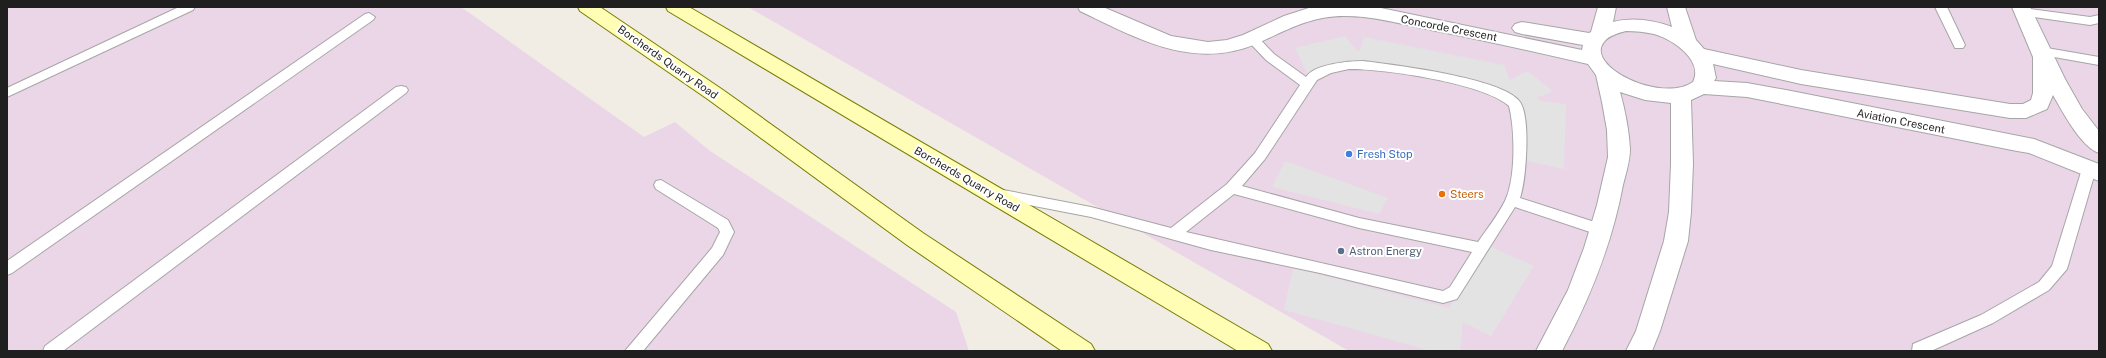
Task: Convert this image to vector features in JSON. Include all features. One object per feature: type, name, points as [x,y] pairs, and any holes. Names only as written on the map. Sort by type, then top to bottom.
[{"type":"main road","name":"Borcherds Quarry Road","points":[[587,7],[716,95],[915,239],[1082,351]]},
{"type":"main road","name":"Borcherds Quarry Road","points":[[675,7],[939,163],[995,194],[1259,351]]},
{"type":"street","name":"Concorde Crescent","points":[[1087,7],[1142,33],[1184,47],[1206,49],[1229,46],[1316,12],[1354,10],[1466,31],[1598,51]]},
{"type":"street","points":[[1256,35],[1278,7]]},
{"type":"street","name":"Concorde Crescent","points":[[1395,7],[1598,51]]},
{"type":"street","points":[[1549,351],[1573,310],[1602,230],[1619,150],[1616,123],[1598,51],[1607,7]]},
{"type":"street","points":[[1639,351],[1648,330],[1676,241],[1680,212],[1682,164],[1690,91],[1705,80],[1706,71],[1694,49],[1676,7]]},
{"type":"street","points":[[2022,10],[2042,54],[2074,113],[2084,129],[2099,145]]},
{"type":"street","points":[[1598,51],[1612,27],[1641,25],[1674,34],[1694,49],[1795,76],[2010,111],[2026,111],[2040,104],[2043,93],[2042,54]]},
{"type":"street","name":"Aviation Crescent","points":[[1598,51],[1635,91],[1652,95],[1690,91],[1747,90],[1864,114],[2010,141],[2034,147],[2094,171]]},
{"type":"lane","points":[[7,94],[189,7]]},
{"type":"lane","points":[[1941,7],[1960,45]]},
{"type":"lane","points":[[2022,10],[2090,21],[2099,19]]},
{"type":"lane","points":[[7,269],[369,17]]},
{"type":"lane","points":[[1256,35],[1270,57],[1307,84]]},
{"type":"lane","points":[[2042,54],[2099,61]]},
{"type":"lane","points":[[995,194],[1062,205],[1174,233],[1211,244],[1320,267],[1443,297],[1452,295],[1455,291],[1512,201],[1518,180],[1518,116],[1515,104],[1504,95],[1484,87],[1356,64],[1327,70],[1316,74],[1307,84],[1260,156],[1232,188],[1174,233]]},
{"type":"lane","points":[[51,351],[401,90]]},
{"type":"lane","points":[[1919,349],[1986,319],[2044,286],[2059,269],[2094,171]]},
{"type":"lane","points":[[633,351],[718,250],[727,232],[723,224],[661,186]]},
{"type":"lane","points":[[1232,188],[1359,223],[1483,249]]},
{"type":"lane","points":[[1512,201],[1602,230]]},
{"type":"shaded area","points":[[7,7],[461,7],[644,137],[675,122],[710,151],[956,312],[969,351],[7,351]]},
{"type":"shaded area","points":[[748,7],[2099,7],[2099,351],[1349,351]]},
{"type":"shaded area","points":[[1345,36],[1357,51],[1360,50],[1364,37],[1504,65],[1510,80],[1527,71],[1553,91],[1537,98],[1541,101],[1566,104],[1564,169],[1518,159],[1520,115],[1504,93],[1355,63],[1309,77],[1295,48]]},
{"type":"shaded area","points":[[1285,161],[1388,198],[1379,214],[1272,187]]},
{"type":"shaded area","points":[[1489,246],[1534,266],[1491,336],[1463,322],[1460,351],[1432,351],[1284,310],[1293,268],[1449,308]]},
{"type":"place","name":"Fresh Stop","points":[[1349,154]]},
{"type":"place","name":"Steers","points":[[1442,194]]},
{"type":"place","name":"Astron Energy","points":[[1341,251]]}]
